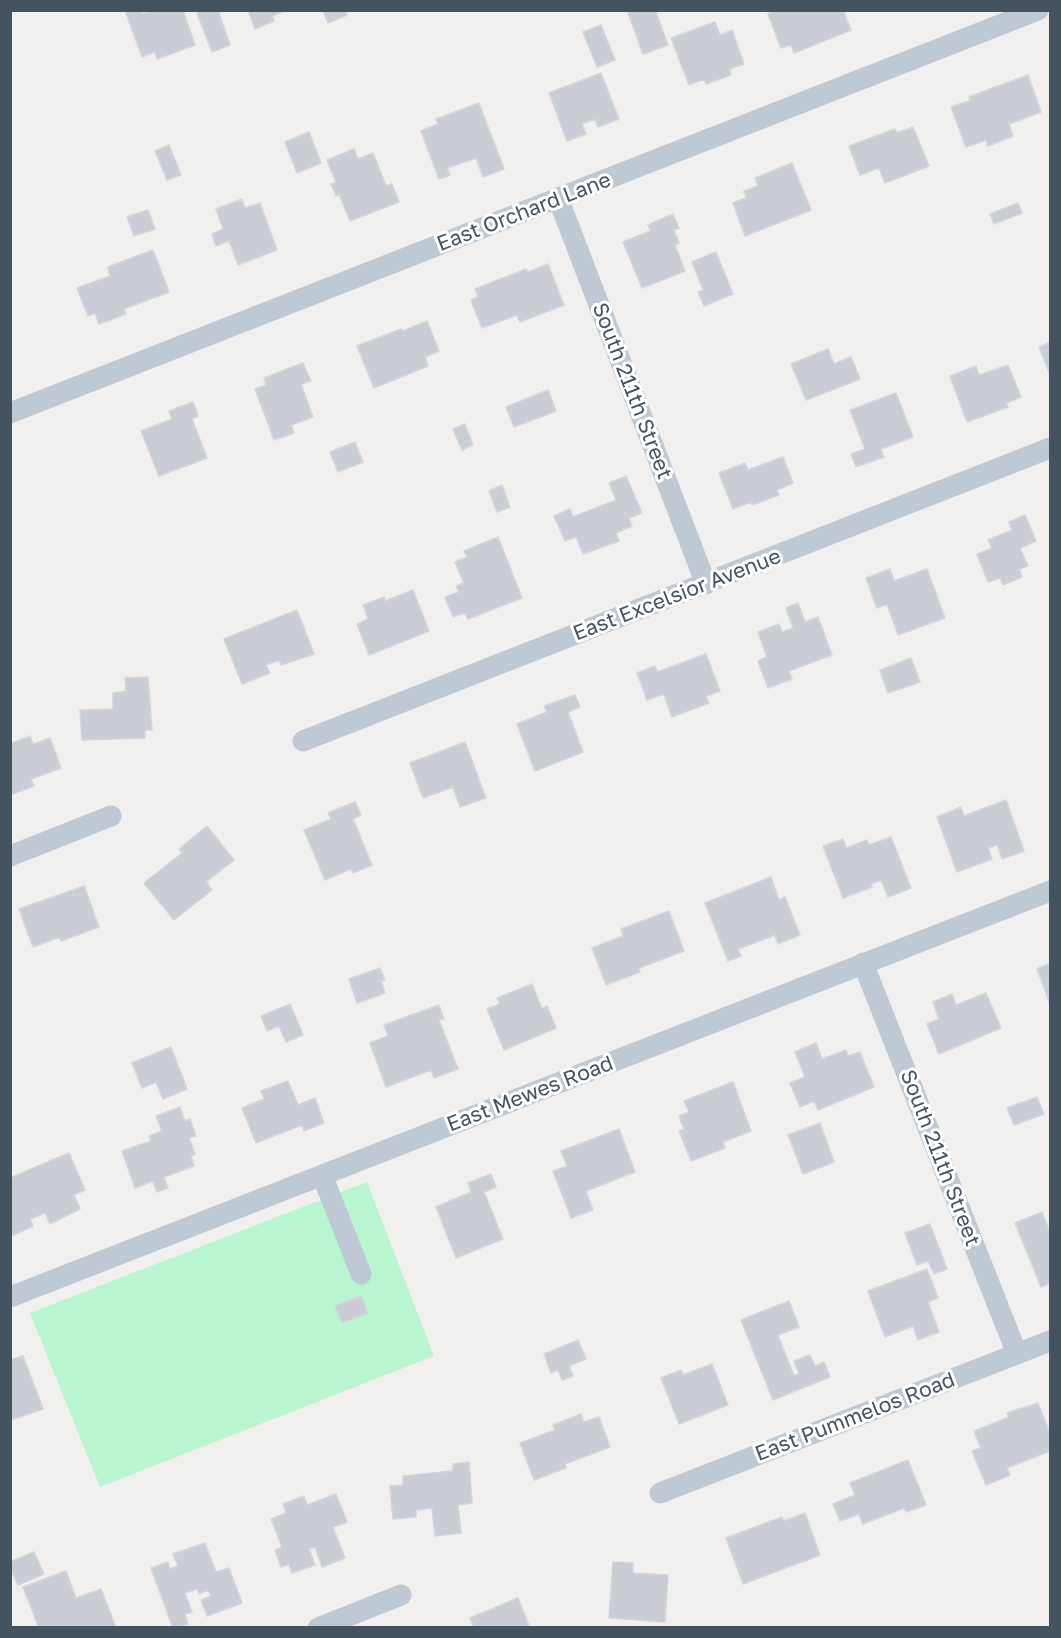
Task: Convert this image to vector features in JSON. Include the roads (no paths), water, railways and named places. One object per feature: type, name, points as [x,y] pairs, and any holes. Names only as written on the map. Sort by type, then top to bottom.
[{"type":"street","name":"East Orchard Lane","points":[[10,413],[1038,10]]},
{"type":"street","name":"South 211th Street","points":[[558,198],[706,584]]},
{"type":"street","name":"East Excelsior Avenue","points":[[303,741],[1050,448]]},
{"type":"street","points":[[10,855],[111,816]]},
{"type":"street","name":"East Mewes Road","points":[[10,1297],[1050,891]]},
{"type":"street","name":"South 211th Street","points":[[863,963],[1017,1354]]},
{"type":"street","points":[[322,1175],[361,1274]]},
{"type":"street","name":"East Pummelos Road","points":[[660,1493],[1050,1341]]},
{"type":"street","points":[[318,1628],[401,1595]]}]
